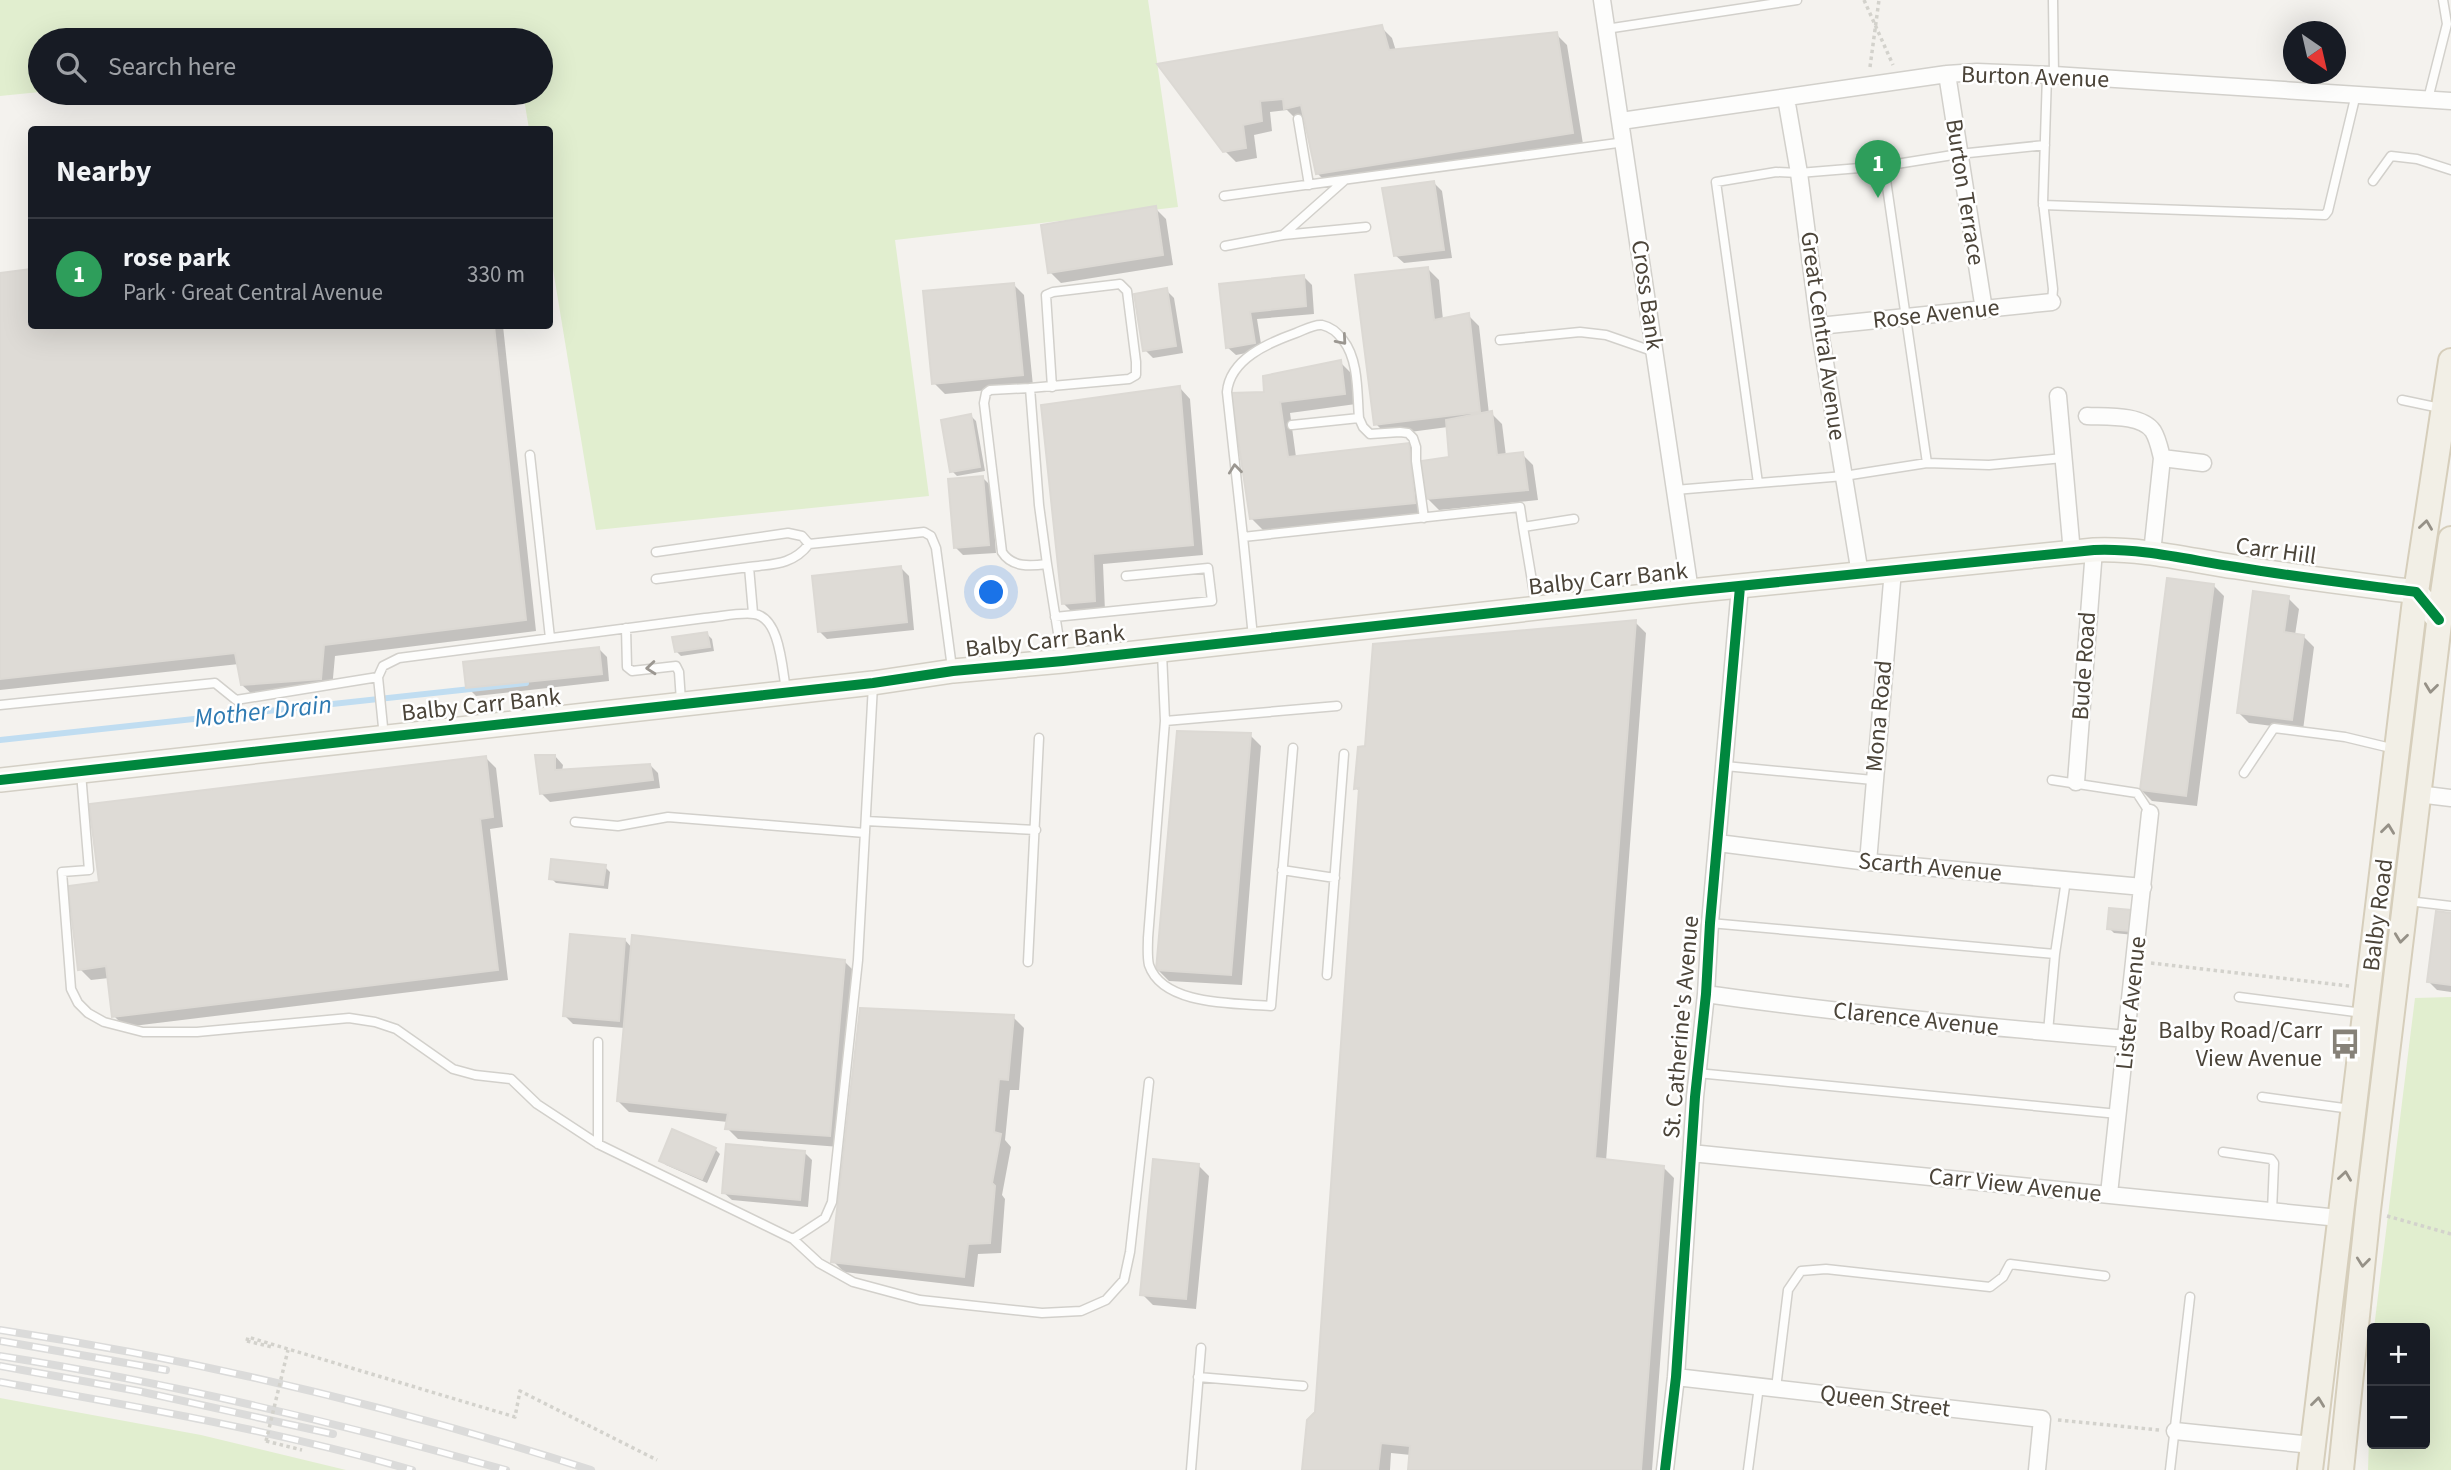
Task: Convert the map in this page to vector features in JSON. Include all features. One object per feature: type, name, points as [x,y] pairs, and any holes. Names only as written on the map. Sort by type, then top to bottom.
[{"type":"main road","name":"Balby Road","points":[[2310,1470],[2416,592],[2451,361]]},
{"type":"main road","name":"Balby Road","points":[[2341,1470],[2368,1210],[2451,539]]},
{"type":"street","name":"Cross Bank","points":[[1602,0],[1690,591]]},
{"type":"street","name":"Burton Avenue","points":[[1621,121],[1947,74],[1977,72],[2451,101]]},
{"type":"street","name":"Burton Terrace","points":[[1947,74],[1984,310]]},
{"type":"street","name":"Great Central Avenue","points":[[1786,98],[1799,173],[1819,326],[1860,574]]},
{"type":"street","name":"Rose Avenue","points":[[1819,326],[2052,302]]},
{"type":"street","name":"Bude Road","points":[[2058,396],[2063,458],[2083,551],[2076,782]]},
{"type":"street","points":[[2087,416],[2125,419],[2145,425],[2153,432],[2162,458],[2152,553]]},
{"type":"street","points":[[2162,458],[2203,463]]},
{"type":"street","name":"Carr Hill","points":[[2083,551],[2119,549],[2152,553],[2416,592]]},
{"type":"street","name":"Balby Carr Bank","points":[[0,780],[786,693],[953,671],[2083,551]]},
{"type":"street","name":"Mona Road","points":[[1868,862],[1893,570]]},
{"type":"street","name":"St. Catherine's Avenue","points":[[1665,1470],[1676,1377],[1691,1153],[1740,587]]},
{"type":"street","points":[[2416,592],[2444,610]]},
{"type":"street","points":[[2418,794],[2451,798]]},
{"type":"street","name":"Lister Avenue","points":[[2109,1194],[2150,813]]},
{"type":"street","name":"Scarth Avenue","points":[[1718,843],[1868,862],[2143,887]]},
{"type":"street","name":"Clarence Avenue","points":[[1706,994],[1810,1009],[2127,1039]]},
{"type":"street","name":"Carr View Avenue","points":[[1691,1153],[2339,1218]]},
{"type":"street","name":"Queen Street","points":[[1676,1377],[2042,1419]]},
{"type":"street","points":[[2037,1470],[2042,1419]]},
{"type":"street","points":[[2175,1431],[2312,1445]]},
{"type":"lane","points":[[1606,29],[1797,0]]},
{"type":"lane","points":[[2052,302],[2053,289],[2043,205],[2053,0]]},
{"type":"lane","points":[[2428,99],[2447,24],[2443,0]]},
{"type":"lane","points":[[2043,205],[2325,215],[2356,94]]},
{"type":"lane","points":[[1298,119],[1309,185]]},
{"type":"lane","points":[[1224,196],[1625,142]]},
{"type":"lane","points":[[1758,483],[1716,182],[1776,172],[1799,173],[1884,166],[1959,154],[2045,145]]},
{"type":"lane","points":[[2373,181],[2390,156],[2417,159],[2451,170]]},
{"type":"lane","points":[[1884,166],[1927,463]]},
{"type":"lane","points":[[1283,235],[1345,180]]},
{"type":"lane","points":[[1225,246],[1283,235],[1366,227]]},
{"type":"lane","points":[[1048,564],[1016,564],[1006,559],[1002,552],[984,404],[986,393],[990,390],[1052,387],[1129,379],[1136,375],[1126,291],[1121,284],[1046,295],[1052,387]]},
{"type":"lane","points":[[1254,639],[1227,392],[1228,380],[1241,363],[1274,341],[1319,324],[1331,328],[1350,350],[1354,363],[1359,418],[1363,427],[1370,434],[1400,432],[1408,433],[1413,438],[1424,518]]},
{"type":"lane","points":[[1500,340],[1580,332],[1606,335],[1655,352]]},
{"type":"lane","points":[[1030,388],[1039,505],[1063,661]]},
{"type":"lane","points":[[2402,400],[2444,409]]},
{"type":"lane","points":[[1292,425],[1359,418]]},
{"type":"lane","points":[[530,455],[550,638]]},
{"type":"lane","points":[[1675,490],[1844,476],[1927,463],[1989,464],[2063,458]]},
{"type":"lane","points":[[1243,537],[1520,507],[1536,608]]},
{"type":"lane","points":[[1523,527],[1574,519]]},
{"type":"lane","points":[[656,579],[788,563],[801,555],[809,544],[924,532],[931,536],[936,548],[953,671]]},
{"type":"lane","points":[[656,552],[788,533],[802,536],[809,544]]},
{"type":"lane","points":[[749,567],[752,613]]},
{"type":"lane","points":[[1055,617],[1212,601],[1208,568],[1126,576]]},
{"type":"lane","points":[[384,737],[378,677],[383,666],[399,658],[752,613],[766,617],[773,628],[786,693]]},
{"type":"lane","points":[[626,628],[627,667],[632,671],[676,666],[679,671],[681,704]]},
{"type":"lane","points":[[1162,650],[1164,721],[1148,938],[1149,964],[1158,981],[1172,991],[1188,998],[1271,1006],[1293,748]]},
{"type":"lane","points":[[0,705],[215,683],[236,700],[378,677]]},
{"type":"lane","points":[[793,1239],[825,1218],[832,1202],[858,960],[873,683]]},
{"type":"lane","points":[[1164,721],[1338,706]]},
{"type":"lane","points":[[2244,773],[2274,728],[2345,737],[2398,750]]},
{"type":"lane","points":[[1028,962],[1039,738]]},
{"type":"lane","points":[[1327,975],[1345,754]]},
{"type":"lane","points":[[1726,766],[1873,780]]},
{"type":"lane","points":[[81,771],[89,870],[62,872],[71,989],[78,1003],[88,1013],[123,1029],[152,1032],[197,1032],[349,1018],[396,1029],[453,1069],[475,1075],[511,1079],[537,1104],[598,1144],[793,1239],[818,1263],[853,1282],[920,1300],[1042,1313],[1081,1311],[1106,1300],[1124,1280],[1130,1252],[1149,1082]]},
{"type":"lane","points":[[2052,780],[2137,793],[2150,813]]},
{"type":"lane","points":[[575,822],[618,826],[668,817],[865,833]]},
{"type":"lane","points":[[866,821],[1035,830]]},
{"type":"lane","points":[[1282,870],[1335,878]]},
{"type":"lane","points":[[2048,1032],[2055,954],[2066,880]]},
{"type":"lane","points":[[2405,901],[2451,906]]},
{"type":"lane","points":[[1710,923],[2055,954]]},
{"type":"lane","points":[[2239,997],[2366,1014]]},
{"type":"lane","points":[[598,1042],[598,1144]]},
{"type":"lane","points":[[1698,1073],[2118,1114]]},
{"type":"lane","points":[[2262,1097],[2354,1109]]},
{"type":"lane","points":[[2223,1152],[2271,1158],[2274,1163],[2272,1211]]},
{"type":"lane","points":[[1748,1470],[1788,1290],[1801,1271],[1826,1269],[1990,1287],[2003,1277],[2010,1264],[2105,1276]]},
{"type":"lane","points":[[2170,1470],[2190,1297]]},
{"type":"lane","points":[[1191,1470],[1200,1348]]},
{"type":"lane","points":[[1198,1377],[1303,1386]]},
{"type":"path","points":[[1864,0],[1900,81]]},
{"type":"path","points":[[1868,86],[1879,0]]},
{"type":"path","points":[[2136,961],[2369,989]]},
{"type":"path","points":[[2368,1210],[2451,1234]]},
{"type":"path","points":[[302,1450],[266,1441],[288,1350],[247,1341],[248,1337],[516,1418],[520,1391],[657,1460]]},
{"type":"path","points":[[2042,1419],[2175,1431]]},
{"type":"green space","points":[[0,0],[1148,0],[1178,207],[895,240],[929,496],[596,530],[553,269],[553,126],[528,126],[525,105],[553,105],[553,28],[28,28],[28,93],[0,96]]},
{"type":"green space","points":[[2451,997],[2451,1470],[2368,1470],[2369,1449],[2430,1449],[2430,1323],[2375,1323],[2415,998]]},
{"type":"green space","points":[[0,1398],[201,1435],[346,1470],[0,1470]]},
{"type":"building","points":[[1382,25],[1389,50],[1557,32],[1573,133],[1316,174],[1301,105],[1284,109],[1283,99],[1260,101],[1262,121],[1243,125],[1246,148],[1223,152],[1157,64]]},
{"type":"building","points":[[1434,181],[1444,250],[1394,256],[1382,188]]},
{"type":"building","points":[[1156,206],[1163,255],[1048,273],[1041,225]]},
{"type":"building","points":[[1428,267],[1434,320],[1469,313],[1480,412],[1374,425],[1355,275]]},
{"type":"building","points":[[28,270],[28,329],[494,329],[526,620],[324,645],[321,679],[241,685],[235,653],[0,679],[0,273]]},
{"type":"building","points":[[1304,275],[1306,306],[1250,312],[1255,343],[1226,348],[1219,284]]},
{"type":"building","points":[[1014,283],[1023,375],[932,384],[923,291]]},
{"type":"building","points":[[1167,288],[1176,346],[1143,351],[1134,294]]},
{"type":"building","points":[[1341,360],[1345,394],[1280,402],[1288,457],[1409,443],[1415,503],[1250,519],[1231,393],[1264,392],[1263,376]]},
{"type":"building","points":[[1180,386],[1193,545],[1093,554],[1095,601],[1062,604],[1041,405]]},
{"type":"building","points":[[1492,411],[1497,455],[1523,452],[1528,490],[1426,499],[1421,461],[1449,457],[1446,420]]},
{"type":"building","points":[[971,414],[980,467],[950,472],[941,420]]},
{"type":"building","points":[[983,476],[989,545],[954,548],[948,479]]},
{"type":"building","points":[[901,566],[907,622],[818,632],[812,576]]},
{"type":"building","points":[[2167,578],[2214,584],[2186,796],[2140,790]]},
{"type":"building","points":[[2253,591],[2289,596],[2284,632],[2304,635],[2292,720],[2237,713]]},
{"type":"building","points":[[1636,620],[1595,1158],[1664,1166],[1641,1470],[1408,1470],[1410,1446],[1381,1443],[1378,1470],[1302,1470],[1307,1420],[1315,1412],[1359,788],[1354,789],[1358,747],[1365,746],[1373,644]]},
{"type":"building","points":[[707,632],[710,647],[675,652],[672,637]]},
{"type":"building","points":[[599,647],[602,674],[466,688],[463,662]]},
{"type":"building","points":[[1177,731],[1251,733],[1231,975],[1156,970]]},
{"type":"building","points":[[535,755],[555,755],[555,770],[650,764],[653,780],[540,794]]},
{"type":"building","points":[[486,756],[493,817],[480,819],[498,970],[112,1017],[106,966],[78,970],[68,886],[99,882],[89,804]]},
{"type":"building","points":[[551,859],[606,865],[603,885],[549,879]]},
{"type":"building","points":[[2109,908],[2131,910],[2130,931],[2107,929]]},
{"type":"building","points":[[2436,911],[2451,913],[2451,985],[2427,982]]},
{"type":"building","points":[[570,934],[625,939],[619,1021],[563,1016]]},
{"type":"building","points":[[632,935],[845,960],[830,1136],[725,1129],[728,1113],[617,1101]]},
{"type":"building","points":[[860,1008],[1014,1015],[1008,1080],[999,1079],[994,1132],[1001,1134],[992,1183],[995,1186],[990,1243],[968,1244],[964,1277],[831,1262]]},
{"type":"building","points":[[672,1129],[716,1148],[702,1179],[659,1161]]},
{"type":"building","points":[[726,1144],[805,1151],[800,1200],[722,1193]]},
{"type":"building","points":[[1153,1159],[1199,1164],[1186,1299],[1140,1295]]},
{"type":"waterway","name":"Mother Drain","points":[[0,740],[526,683]]},
{"type":"railway","points":[[0,1330],[150,1356],[298,1388],[446,1426],[591,1470]]},
{"type":"railway","points":[[1,1341],[166,1370]]},
{"type":"railway","points":[[0,1356],[128,1379],[254,1406],[381,1436],[506,1470]]},
{"type":"railway","points":[[0,1366],[138,1391],[333,1434]]},
{"type":"railway","points":[[0,1382],[259,1432],[412,1470]]},
{"type":"cycle path","points":[[0,780],[873,683],[953,671],[2094,550],[2148,553],[2416,592],[2439,620]]},
{"type":"cycle path","points":[[1665,1470],[1676,1377],[1695,1097],[1740,587]]},
{"type":"place","name":"rose park","points":[[1878,198]]},
{"type":"place","name":"Balby Road/Carr View Avenue","points":[[2345,1044]]}]
